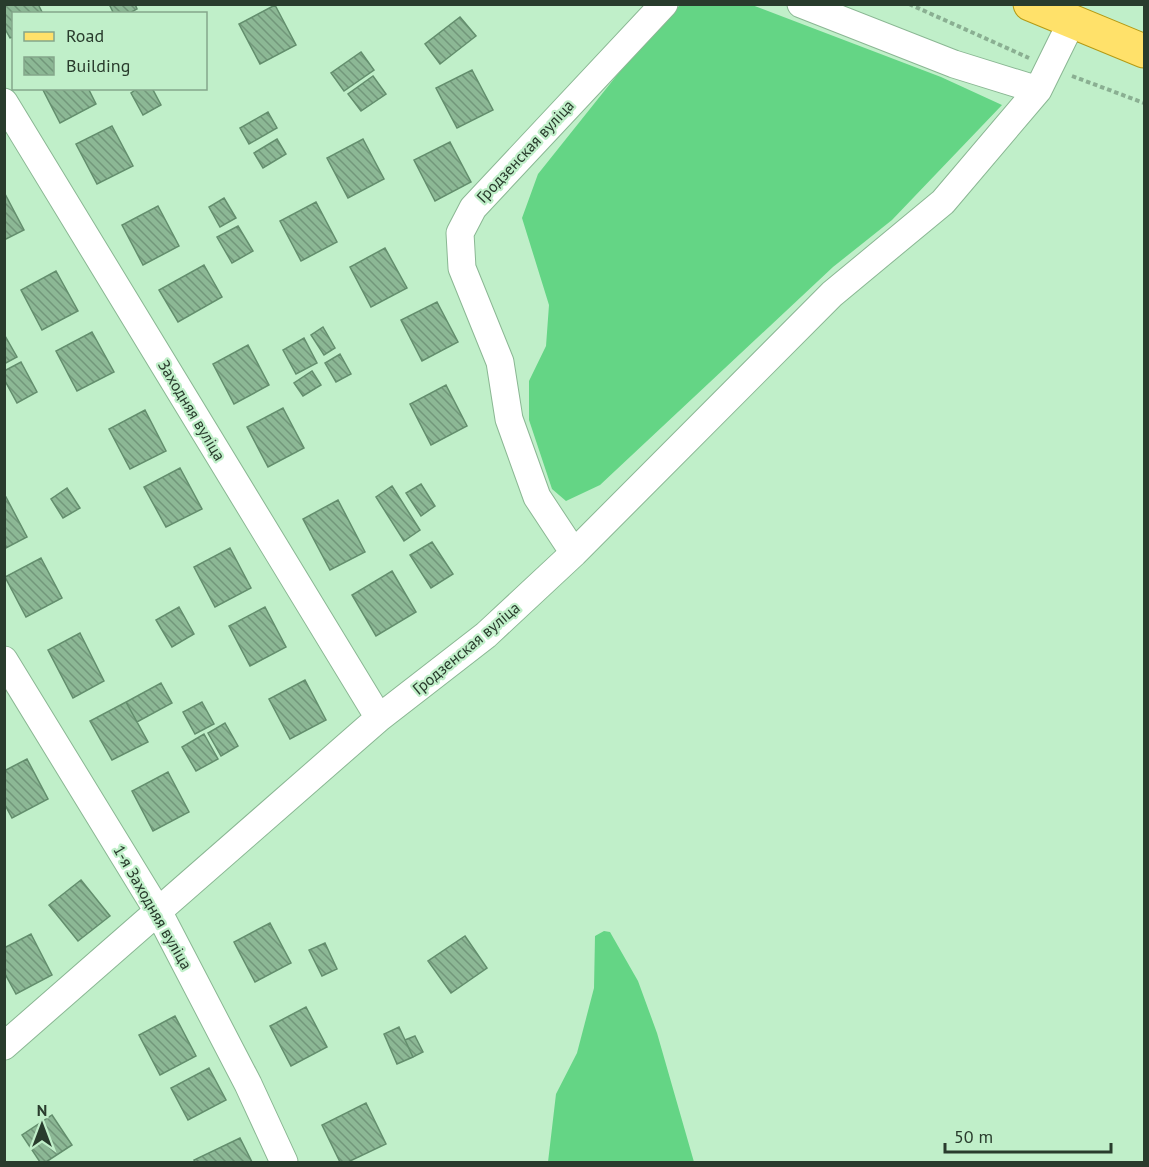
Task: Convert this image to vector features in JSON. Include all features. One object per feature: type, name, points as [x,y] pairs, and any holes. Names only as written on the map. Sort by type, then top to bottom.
[{"type":"main road","points":[[1030,4],[1144,51]]},
{"type":"street","name":"Гродзенская вуліца","points":[[4,1046],[159,913],[379,718],[486,635],[574,552],[537,497],[509,419],[500,362],[462,268],[460,233],[473,208],[664,4]]},
{"type":"street","points":[[801,4],[954,64],[1038,90]]},
{"type":"street","points":[[574,552],[832,294],[943,202],[1038,90],[1072,21]]},
{"type":"street","name":"Заходняя вуліца","points":[[4,102],[379,718]]},
{"type":"street","name":"1-я Заходняя вуліца","points":[[4,660],[159,913],[248,1084],[284,1162]]},
{"type":"green space","points":[[680,5],[752,5],[941,77],[1002,105],[892,220],[833,267],[600,485],[566,501],[552,489],[529,420],[529,381],[546,346],[549,305],[522,218],[538,174],[645,40]]},
{"type":"green space","points":[[604,931],[610,932],[638,981],[657,1033],[694,1162],[548,1162],[556,1094],[577,1053],[594,988],[595,936]]},
{"type":"building","points":[[4,4],[38,4],[42,12],[12,12],[12,38],[10,38],[4,27]]},
{"type":"building","points":[[109,4],[135,4],[137,9],[132,12],[113,12]]},
{"type":"building","points":[[275,5],[296,45],[260,64],[239,24]]},
{"type":"building","points":[[460,17],[476,36],[440,64],[425,44]]},
{"type":"building","points":[[361,52],[374,70],[344,91],[331,73]]},
{"type":"building","points":[[472,70],[493,110],[457,128],[436,88]]},
{"type":"building","points":[[373,76],[386,94],[361,111],[348,94]]},
{"type":"building","points":[[43,90],[89,90],[96,104],[60,123]]},
{"type":"building","points":[[135,90],[153,90],[161,105],[143,115],[131,93]]},
{"type":"building","points":[[268,112],[277,128],[249,144],[240,128]]},
{"type":"building","points":[[112,126],[133,166],[97,184],[76,144]]},
{"type":"building","points":[[277,139],[286,154],[263,168],[254,153]]},
{"type":"building","points":[[363,139],[384,179],[348,198],[327,158]]},
{"type":"building","points":[[450,142],[471,182],[435,201],[414,160]]},
{"type":"building","points":[[4,192],[24,230],[4,240]]},
{"type":"building","points":[[224,198],[236,218],[220,227],[209,207]]},
{"type":"building","points":[[316,202],[337,242],[301,261],[280,221]]},
{"type":"building","points":[[158,206],[179,246],[143,265],[122,225]]},
{"type":"building","points":[[238,226],[253,251],[232,263],[217,237]]},
{"type":"building","points":[[385,248],[407,288],[371,307],[350,267]]},
{"type":"building","points":[[204,265],[222,297],[178,322],[159,290]]},
{"type":"building","points":[[56,271],[78,311],[42,330],[21,290]]},
{"type":"building","points":[[437,302],[458,342],[422,361],[401,320]]},
{"type":"building","points":[[323,327],[335,348],[324,355],[311,335]]},
{"type":"building","points":[[92,332],[114,372],[77,391],[56,351]]},
{"type":"building","points":[[4,334],[17,357],[4,364]]},
{"type":"building","points":[[304,338],[317,363],[296,374],[283,350]]},
{"type":"building","points":[[248,345],[269,385],[234,404],[213,364]]},
{"type":"building","points":[[340,354],[351,374],[336,382],[325,363]]},
{"type":"building","points":[[21,362],[37,392],[17,403],[4,379],[4,371]]},
{"type":"building","points":[[312,371],[321,385],[303,396],[294,383]]},
{"type":"building","points":[[446,385],[467,426],[431,445],[410,404]]},
{"type":"building","points":[[283,408],[304,448],[268,467],[247,427]]},
{"type":"building","points":[[145,410],[166,451],[130,469],[109,429]]},
{"type":"building","points":[[180,468],[202,509],[166,527],[144,487]]},
{"type":"building","points":[[421,484],[435,506],[421,516],[406,493]]},
{"type":"building","points":[[392,486],[420,530],[404,541],[376,497]]},
{"type":"building","points":[[67,488],[80,508],[63,518],[51,499]]},
{"type":"building","points":[[6,497],[27,537],[4,549],[4,498]]},
{"type":"building","points":[[338,500],[365,552],[330,570],[303,519]]},
{"type":"building","points":[[432,542],[453,574],[431,588],[410,555]]},
{"type":"building","points":[[230,548],[251,588],[215,607],[194,567]]},
{"type":"building","points":[[41,558],[62,598],[26,617],[5,577]]},
{"type":"building","points":[[392,571],[416,612],[376,636],[352,595]]},
{"type":"building","points":[[179,607],[194,634],[172,647],[156,620]]},
{"type":"building","points":[[265,607],[286,647],[250,666],[229,626]]},
{"type":"building","points":[[80,633],[104,681],[73,698],[48,650]]},
{"type":"building","points":[[305,680],[326,720],[290,739],[269,699]]},
{"type":"building","points":[[161,683],[172,703],[137,722],[126,702]]},
{"type":"building","points":[[126,702],[148,742],[112,760],[90,721]]},
{"type":"building","points":[[202,702],[214,724],[195,734],[183,712]]},
{"type":"building","points":[[225,723],[238,746],[221,756],[208,733]]},
{"type":"building","points":[[204,734],[218,759],[196,771],[182,747]]},
{"type":"building","points":[[27,759],[48,799],[12,818],[4,803],[4,771]]},
{"type":"building","points":[[168,772],[189,812],[153,831],[132,791]]},
{"type":"building","points":[[81,880],[110,916],[78,941],[49,905]]},
{"type":"building","points":[[270,923],[291,963],[255,982],[234,942]]},
{"type":"building","points":[[31,934],[52,975],[16,994],[4,972],[4,948]]},
{"type":"building","points":[[465,936],[487,968],[451,993],[428,961]]},
{"type":"building","points":[[325,943],[337,969],[322,976],[309,950]]},
{"type":"building","points":[[306,1007],[327,1047],[291,1066],[270,1026]]},
{"type":"building","points":[[175,1016],[196,1056],[160,1075],[139,1035]]},
{"type":"building","points":[[399,1027],[413,1057],[397,1064],[384,1034]]},
{"type":"building","points":[[415,1036],[423,1052],[413,1057],[405,1040]]},
{"type":"building","points":[[209,1068],[226,1100],[188,1120],[171,1088]]},
{"type":"building","points":[[366,1103],[386,1144],[348,1162],[340,1162],[322,1125]]},
{"type":"building","points":[[52,1115],[72,1145],[46,1162],[40,1162],[22,1135]]},
{"type":"building","points":[[240,1138],[252,1162],[195,1162],[194,1160]]}]
